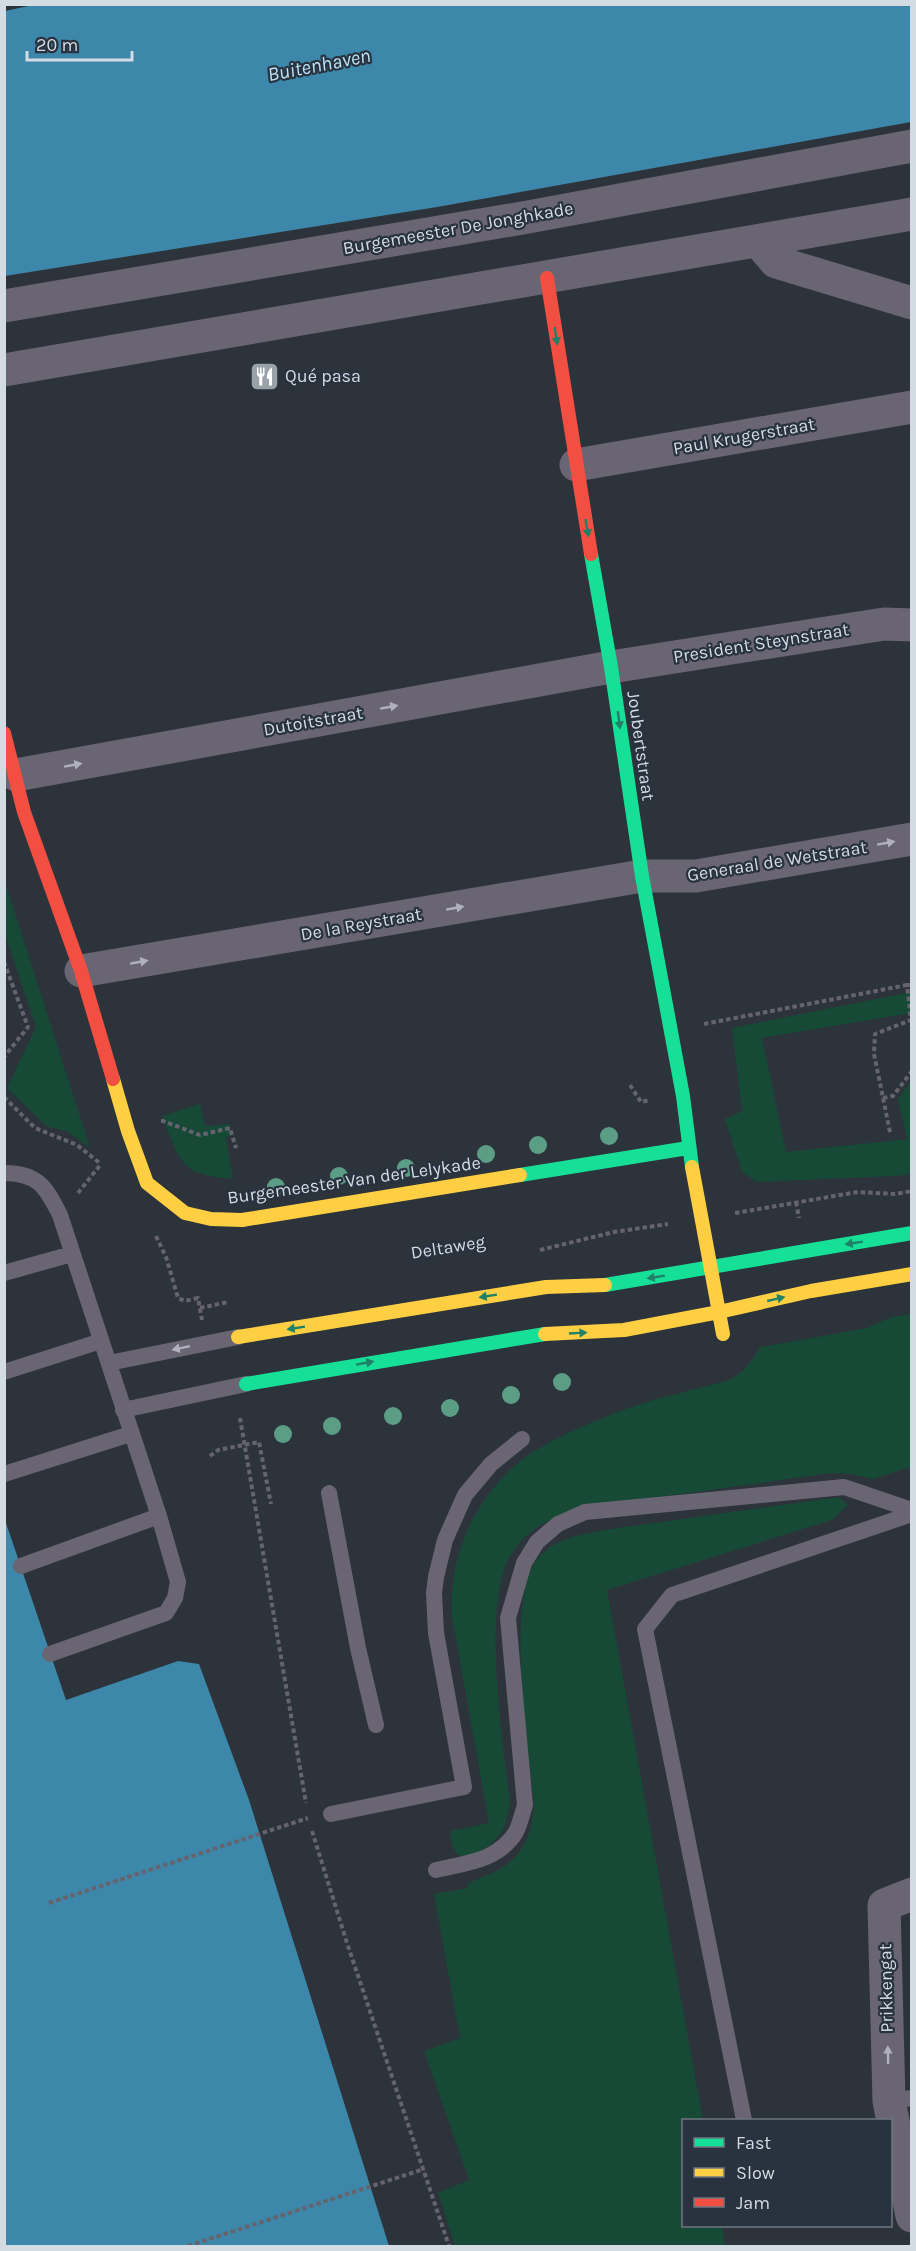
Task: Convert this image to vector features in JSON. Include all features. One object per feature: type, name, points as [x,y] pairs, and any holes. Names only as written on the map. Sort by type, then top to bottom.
[{"type":"street","name":"Burgemeester De Jonghkade","points":[[4,306],[528,217],[912,146]]},
{"type":"street","points":[[4,370],[912,214]]},
{"type":"street","points":[[758,241],[776,262],[912,303]]},
{"type":"street","name":"Joubertstraat","points":[[547,278],[611,667],[642,876],[683,1095],[688,1148],[701,1219]]},
{"type":"street","name":"Paul Krugerstraat","points":[[576,465],[912,407]]},
{"type":"street","name":"President Steynstraat","points":[[611,667],[884,624],[912,625]]},
{"type":"street","name":"Dutoitstraat","points":[[16,775],[611,667]]},
{"type":"street","name":"Burgemeester Van der Lelykade","points":[[4,733],[24,812],[81,971],[128,1131],[147,1184],[185,1213],[211,1219],[242,1220],[688,1148]]},
{"type":"street","name":"Generaal de Wetstraat","points":[[642,876],[696,876],[912,838]]},
{"type":"street","name":"De la Reystraat","points":[[81,971],[642,876]]},
{"type":"street","points":[[701,1219],[723,1334]]},
{"type":"street","points":[[238,1338],[546,1287],[602,1285],[912,1233]]},
{"type":"street","points":[[246,1384],[531,1335],[624,1330],[811,1291],[912,1274]]},
{"type":"street","name":"Prikkengat","points":[[912,1894],[884,1905],[912,2216]]},
{"type":"lane","points":[[4,1173],[22,1173],[36,1179],[47,1190],[60,1215],[130,1434],[159,1516],[178,1582],[175,1598],[166,1613],[50,1654]]},
{"type":"lane","points":[[4,1273],[72,1254]]},
{"type":"lane","points":[[109,1364],[238,1338]]},
{"type":"lane","points":[[4,1372],[101,1341]]},
{"type":"lane","points":[[123,1410],[246,1384]]},
{"type":"lane","points":[[4,1474],[130,1434]]},
{"type":"lane","points":[[331,1814],[464,1787],[436,1633],[434,1593],[436,1577],[445,1540],[465,1495],[491,1464],[522,1439]]},
{"type":"lane","points":[[436,1870],[487,1858],[505,1846],[517,1831],[525,1805],[508,1618],[524,1563],[537,1542],[558,1524],[585,1512],[843,1487],[912,1512]]},
{"type":"lane","points":[[330,1493],[358,1648],[376,1725]]},
{"type":"lane","points":[[744,2119],[645,1629],[672,1595],[912,1512]]},
{"type":"lane","points":[[21,1566],[159,1516]]},
{"type":"path","points":[[4,962],[28,1027],[4,1057]]},
{"type":"path","points":[[671,1031],[909,985],[911,1020],[875,1034],[874,1054],[890,1132]]},
{"type":"path","points":[[883,1098],[893,1096],[912,1071]]},
{"type":"path","points":[[4,1097],[35,1128],[77,1145],[107,1170]]},
{"type":"path","points":[[128,1131],[164,1121],[200,1135],[230,1128],[236,1148]]},
{"type":"path","points":[[60,1215],[102,1164]]},
{"type":"path","points":[[532,1252],[614,1232],[858,1192],[895,1194],[912,1191]]},
{"type":"path","points":[[796,1202],[799,1220]]},
{"type":"path","points":[[152,1229],[166,1257],[178,1298],[185,1301],[198,1298],[200,1308],[230,1302]]},
{"type":"path","points":[[210,1456],[218,1450],[259,1442],[271,1504]]},
{"type":"path","points":[[49,1903],[309,1818]]},
{"type":"path","points":[[188,2247],[424,2169]]},
{"type":"green space","points":[[5,882],[90,1148],[68,1132],[46,1126],[7,1088],[36,1027],[5,934]]},
{"type":"green space","points":[[911,992],[911,1013],[762,1038],[786,1152],[907,1139],[898,1099],[911,1081],[911,1174],[757,1182],[742,1172],[725,1119],[742,1111],[732,1028]]},
{"type":"green space","points":[[200,1104],[205,1126],[230,1124],[231,1136],[226,1137],[233,1179],[202,1174],[192,1169],[184,1163],[173,1144],[162,1116]]},
{"type":"green space","points":[[911,1314],[911,1467],[873,1479],[831,1473],[582,1508],[550,1520],[523,1539],[509,1558],[501,1581],[497,1610],[497,1677],[510,1802],[508,1813],[502,1831],[491,1844],[464,1858],[460,1856],[453,1847],[450,1831],[489,1823],[452,1617],[454,1574],[466,1534],[486,1498],[499,1481],[526,1457],[575,1430],[641,1404],[733,1378],[752,1360],[760,1347],[867,1328],[892,1317]]},
{"type":"green space","points":[[832,1498],[840,1498],[848,1505],[832,1520],[607,1590],[703,2119],[682,2119],[682,2227],[722,2227],[725,2246],[455,2246],[438,2193],[469,2180],[424,2051],[460,2038],[434,1894],[468,1888],[468,1883],[503,1867],[523,1847],[530,1829],[534,1801],[521,1675],[523,1605],[528,1577],[538,1558],[552,1546],[577,1536],[604,1530]]},
{"type":"water","name":"Buitenhaven","points":[[38,4],[911,5],[911,122],[437,207],[5,276],[5,11]]},
{"type":"water","points":[[4,1517],[66,1700],[178,1661],[199,1664],[249,1800],[389,2246],[5,2246]]},
{"type":"traffic: fast","points":[[591,554],[611,667],[642,876],[683,1096],[692,1167]]},
{"type":"traffic: fast","points":[[520,1175],[688,1148]]},
{"type":"traffic: fast","points":[[605,1285],[912,1233]]},
{"type":"traffic: fast","points":[[246,1384],[545,1334]]},
{"type":"traffic: slow","points":[[113,1079],[128,1131],[147,1183],[185,1213],[211,1219],[242,1220],[520,1175]]},
{"type":"traffic: slow","points":[[692,1167],[723,1334]]},
{"type":"traffic: slow","points":[[545,1334],[624,1330],[811,1291],[912,1274]]},
{"type":"traffic: slow","points":[[238,1337],[546,1287],[605,1285]]},
{"type":"traffic: jam","points":[[547,278],[591,554]]},
{"type":"traffic: jam","points":[[4,733],[24,812],[81,971],[113,1079]]},
{"type":"place","name":"Qué pasa","points":[[264,376]]}]
